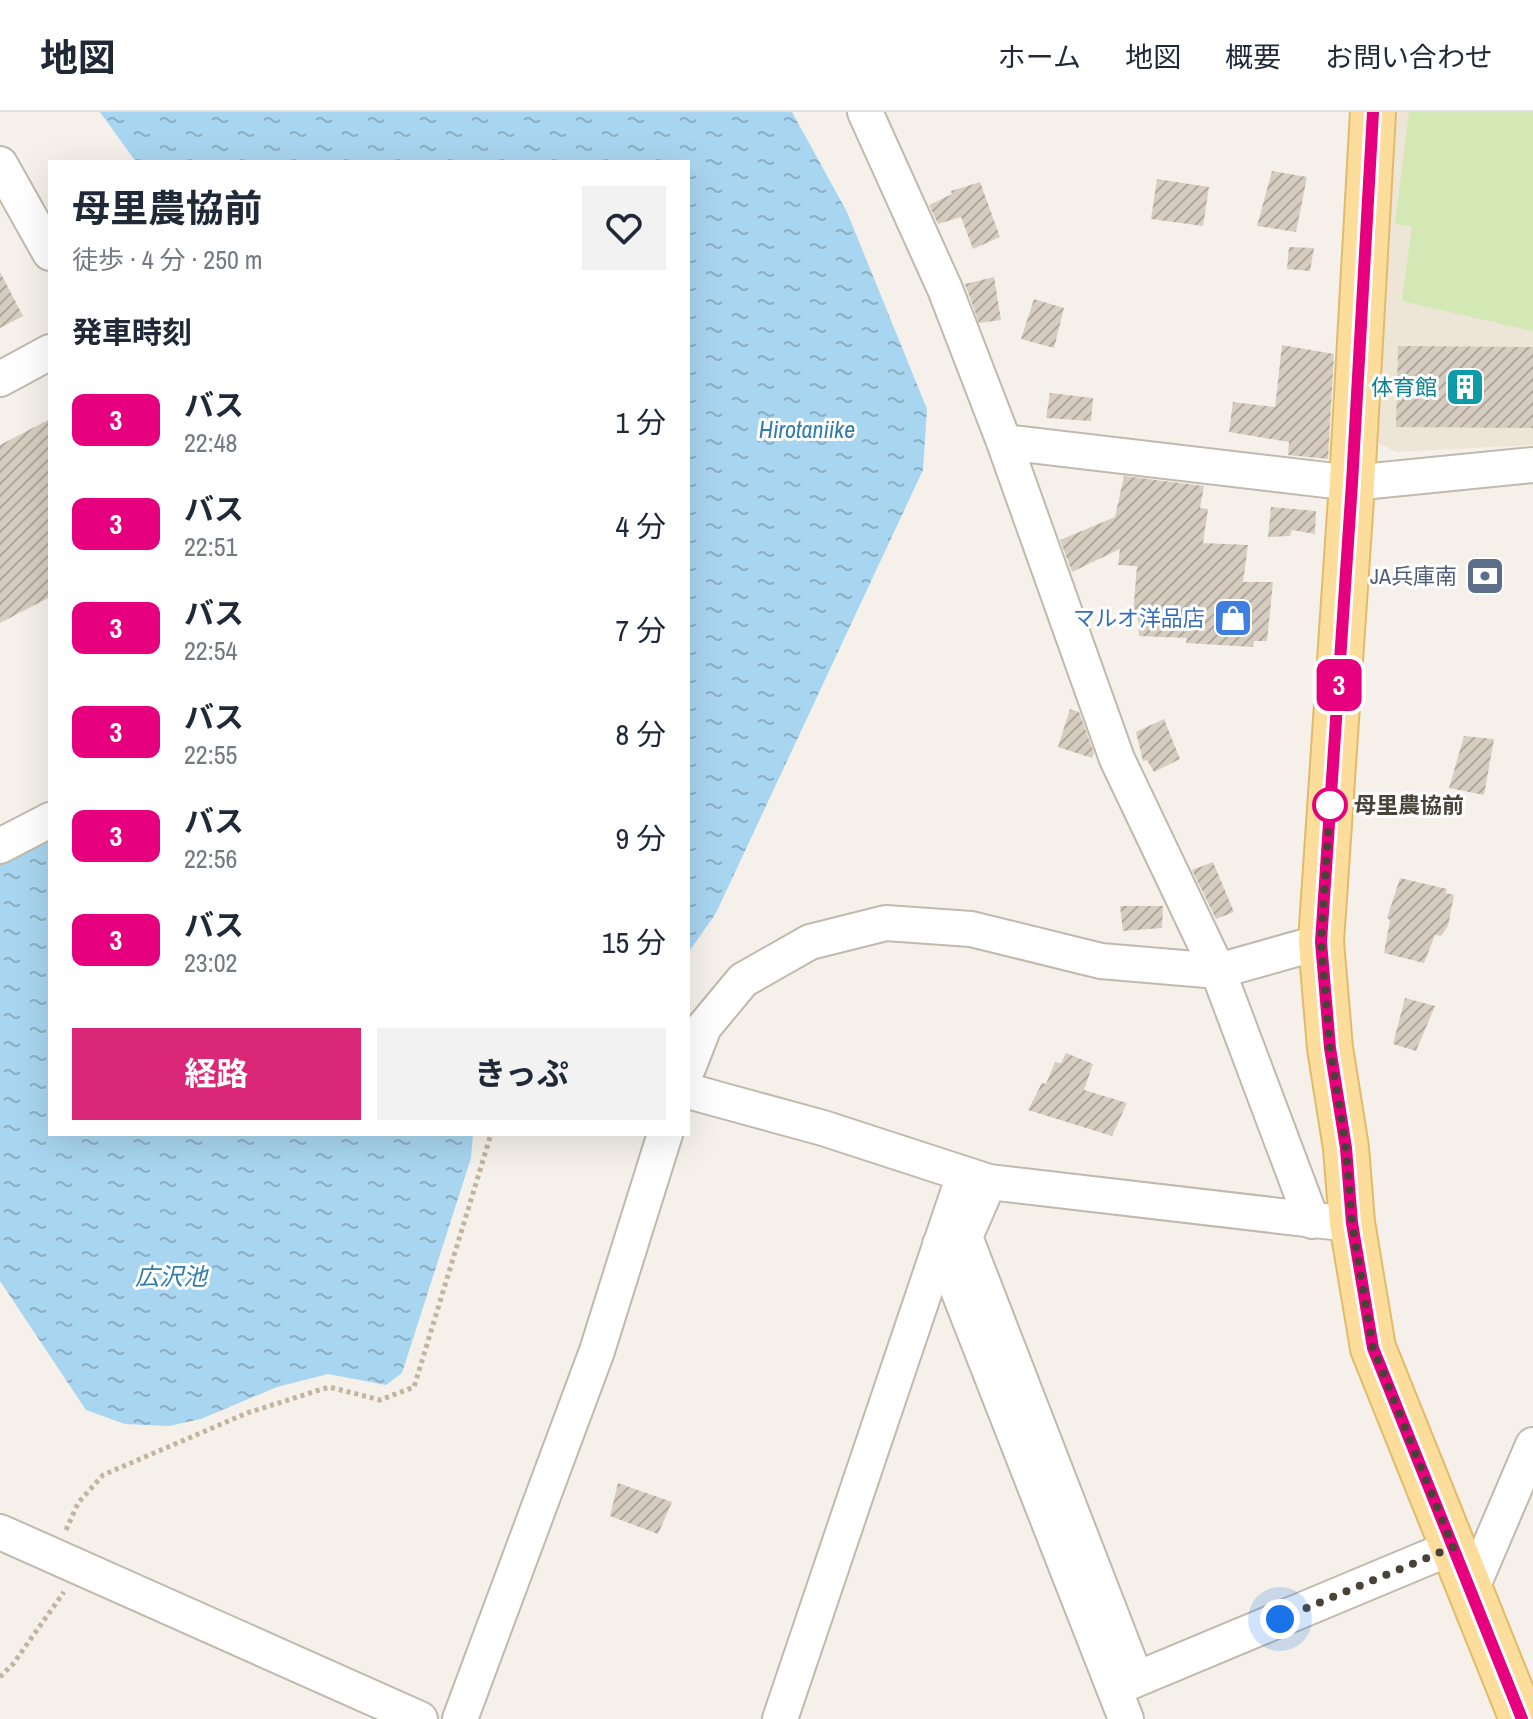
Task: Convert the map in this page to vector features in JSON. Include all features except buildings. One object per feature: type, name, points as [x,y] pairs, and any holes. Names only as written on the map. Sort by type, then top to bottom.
[{"type":"main road","points":[[1373,112],[1321,942],[1330,1048],[1346,1148],[1332,1222],[1373,1348],[1522,1719]]},
{"type":"street","points":[[865,112],[945,289],[1004,442],[1117,759],[1332,1222]]},
{"type":"street","points":[[0,164],[48,249]]},
{"type":"street","points":[[0,379],[48,353]]},
{"type":"street","points":[[1004,442],[1352,483],[1533,465]]},
{"type":"street","points":[[0,846],[48,821]]},
{"type":"street","points":[[690,1063],[704,1027],[743,980],[810,942],[886,923],[971,929],[1101,961],[1218,971],[1321,942]]},
{"type":"street","points":[[690,1092],[823,1128],[976,1178],[1332,1222]]},
{"type":"street","points":[[460,1719],[597,1351],[664,1136]]},
{"type":"street","points":[[780,1719],[940,1244],[976,1178]]},
{"type":"street","points":[[976,1178],[965,1237],[1119,1702]]},
{"type":"street","points":[[940,1244],[1119,1702]]},
{"type":"street","points":[[1471,1590],[1533,1445]]},
{"type":"street","points":[[0,1532],[420,1719]]},
{"type":"street","points":[[1119,1702],[1453,1547]]},
{"type":"path","points":[[0,1677],[13,1664],[70,1584],[54,1556],[78,1503],[103,1475],[247,1413],[329,1387],[380,1400],[414,1387],[491,1136]]},
{"type":"shaded area","points":[[1396,112],[1533,112],[1533,445],[1396,452],[1363,435]]},
{"type":"green space","points":[[1409,112],[1533,112],[1533,331],[1402,301],[1412,226],[1395,224]]},
{"type":"water","name":"Hirotaniike","points":[[100,112],[792,112],[847,212],[927,409],[923,470],[716,913],[690,950],[690,160],[135,160]]},
{"type":"water","name":"広沢池","points":[[48,835],[48,1136],[473,1136],[471,1158],[402,1373],[386,1385],[328,1374],[277,1387],[201,1419],[169,1426],[125,1424],[86,1410],[0,1281],[0,860]]},
{"type":"bus line","name":"3","points":[[1373,112],[1321,942],[1330,1048],[1346,1148],[1352,1223],[1373,1348],[1522,1719]]},
{"type":"place","name":"体育館","points":[[1465,387]]},
{"type":"place","name":"JA兵庫南","points":[[1485,576]]},
{"type":"place","name":"マルオ洋品店","points":[[1233,618]]},
{"type":"place","name":"母里農協前","points":[[1330,805]]},
{"type":"route","points":[[1280,1619],[1453,1547],[1373,1348],[1352,1223],[1346,1148],[1330,1048],[1321,942],[1330,805]]}]
